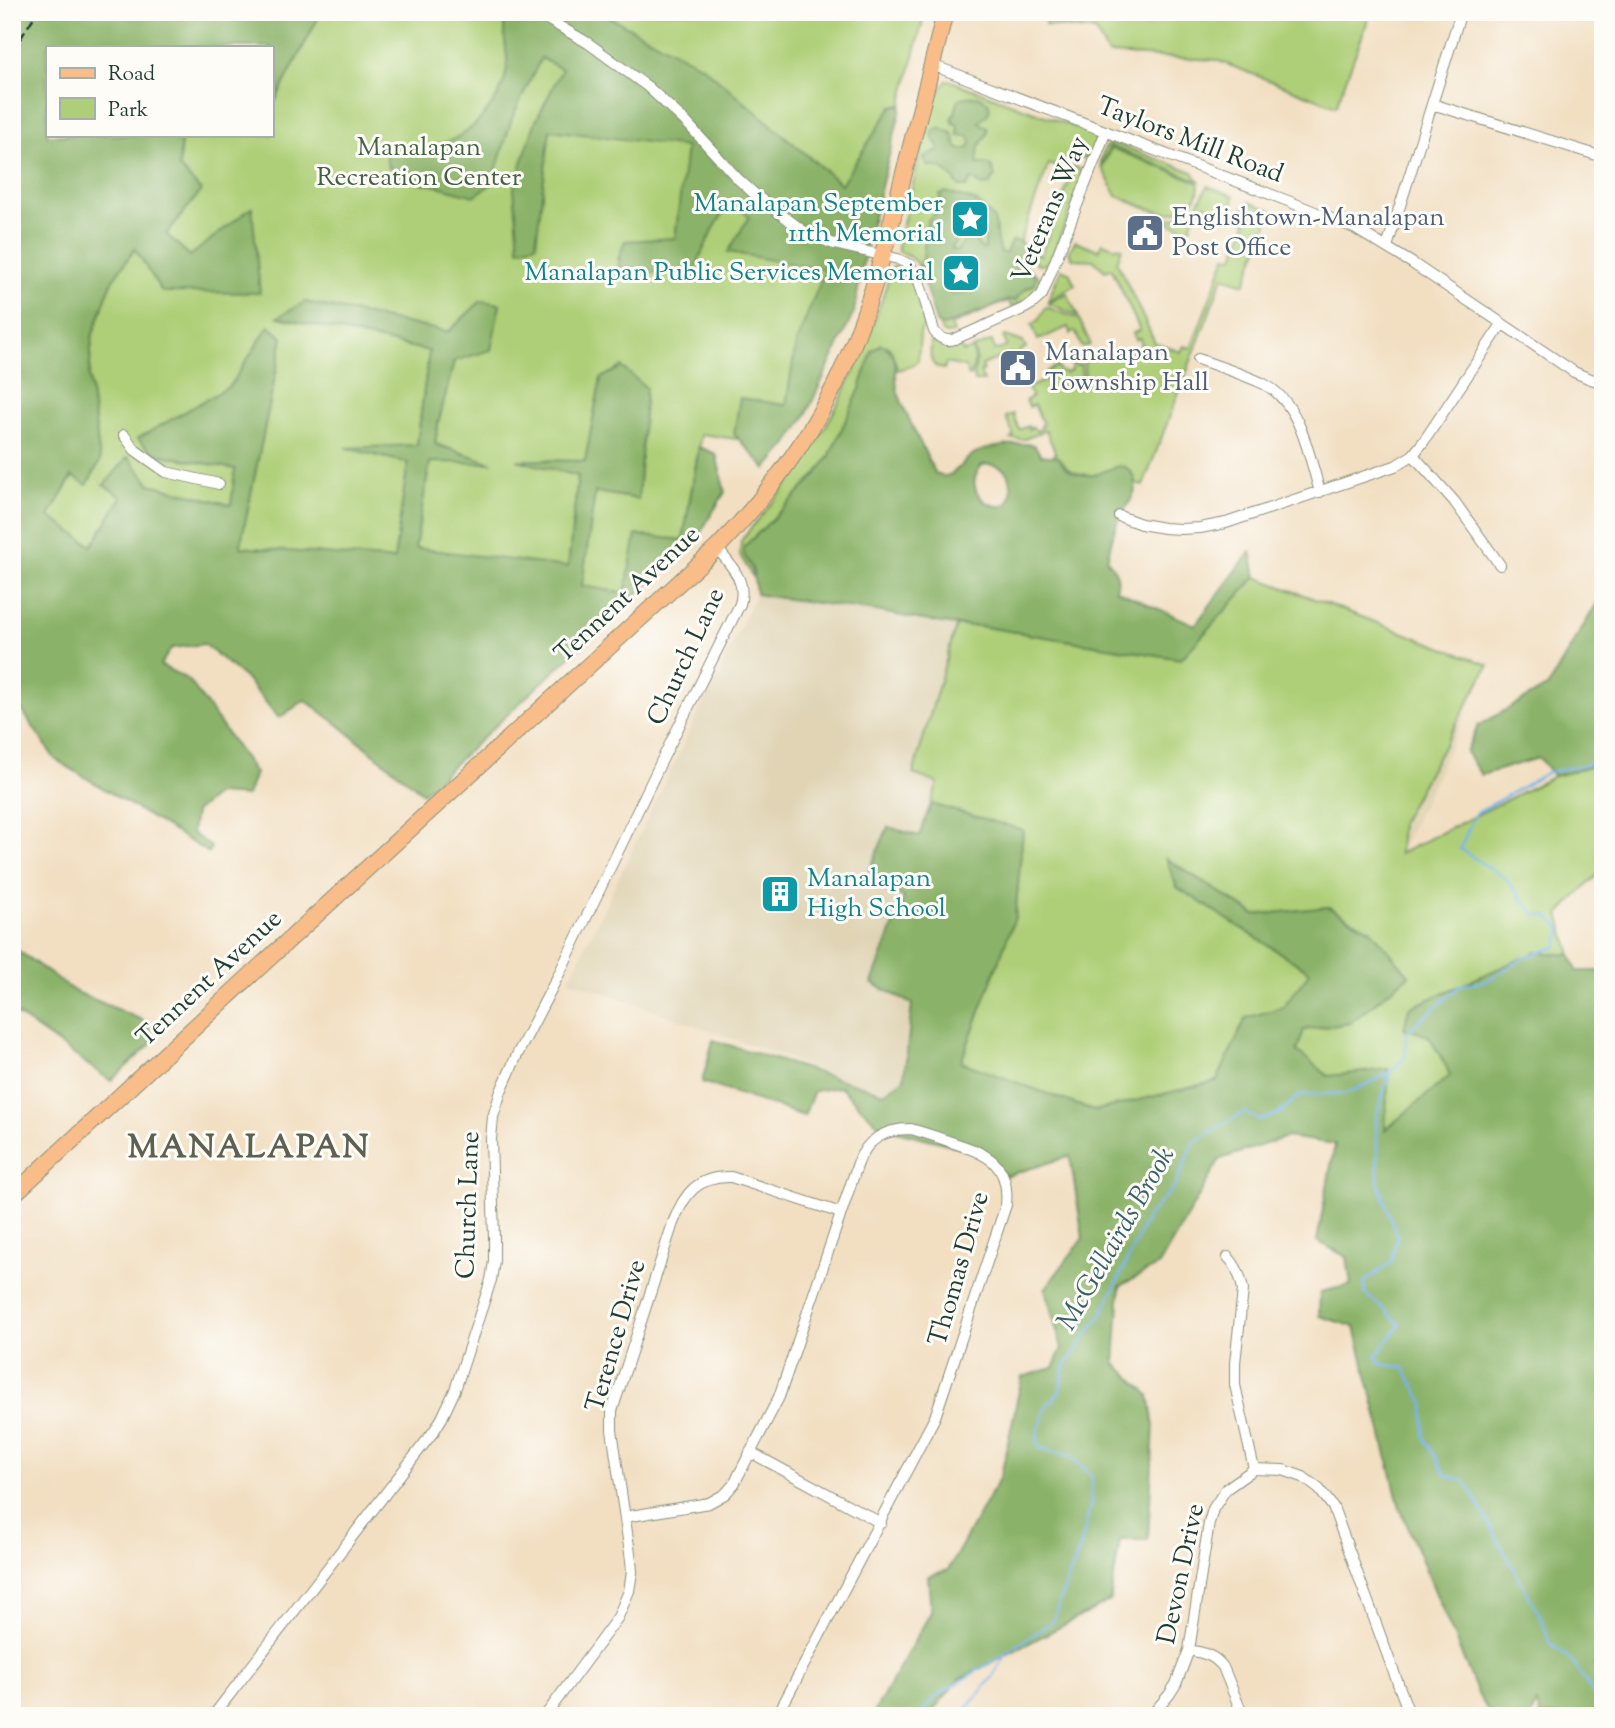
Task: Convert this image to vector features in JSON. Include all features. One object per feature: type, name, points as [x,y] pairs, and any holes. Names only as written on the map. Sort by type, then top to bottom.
[{"type":"main road","name":"Tennent Avenue","points":[[12,1196],[717,548],[778,477],[802,443],[836,384],[867,311],[945,12]]},
{"type":"street","points":[[535,12],[588,43],[648,87],[770,208],[814,237],[882,256]]},
{"type":"street","points":[[1387,247],[1461,12]]},
{"type":"street","name":"Taylors Mill Road","points":[[932,65],[1354,228],[1412,263],[1574,372],[1603,383]]},
{"type":"street","points":[[1432,104],[1603,157]]},
{"type":"street","name":"Veterans Way","points":[[882,256],[902,260],[913,269],[933,331],[944,339],[956,339],[1032,304],[1044,291],[1106,131]]},
{"type":"street","points":[[1119,516],[1164,528],[1200,528],[1226,523],[1395,466],[1413,455],[1502,324]]},
{"type":"street","points":[[1198,359],[1266,385],[1278,395],[1299,425],[1320,492]]},
{"type":"street","points":[[124,435],[135,450],[166,472],[219,484]]},
{"type":"street","points":[[1413,455],[1454,500],[1500,565]]},
{"type":"street","name":"Church Lane","points":[[213,1716],[434,1430],[449,1404],[491,1280],[494,1261],[494,1209],[491,1139],[493,1117],[501,1091],[740,604],[742,591],[738,575],[717,548]]},
{"type":"street","name":"Thomas Drive","points":[[625,1517],[704,1504],[719,1498],[734,1484],[779,1397],[858,1163],[867,1145],[880,1135],[911,1129],[980,1152],[997,1166],[1007,1187],[1005,1210],[936,1417],[777,1716]]},
{"type":"street","name":"Terence Drive","points":[[545,1716],[612,1625],[629,1591],[632,1572],[612,1430],[612,1411],[673,1223],[684,1198],[705,1181],[731,1177],[841,1213]]},
{"type":"street","points":[[1228,1257],[1241,1279],[1243,1290],[1235,1385],[1254,1469],[1283,1470],[1303,1477],[1319,1489],[1333,1507],[1410,1716]]},
{"type":"street","points":[[750,1452],[880,1523]]},
{"type":"street","name":"Devon Drive","points":[[1151,1716],[1176,1684],[1189,1650],[1213,1509],[1226,1489],[1254,1469]]},
{"type":"street","points":[[1189,1650],[1204,1653],[1219,1661],[1242,1716]]},
{"type":"shaded area","name":"Manalapan High School","points":[[1256,577],[1489,665],[1399,854],[884,1093],[569,980],[756,594],[1181,659]]},
{"type":"green space","points":[[12,12],[321,12],[273,105],[273,46],[46,46],[46,136],[182,136],[179,167],[201,191],[166,234],[190,256],[252,207],[260,293],[162,292],[135,249],[112,281],[92,337],[89,377],[100,461],[87,485],[72,476],[49,516],[92,546],[122,497],[104,485],[128,457],[150,484],[231,505],[235,469],[156,454],[137,439],[230,386],[269,326],[283,338],[240,547],[394,560],[408,463],[346,448],[417,445],[429,351],[278,317],[305,302],[448,332],[481,301],[500,304],[491,350],[454,361],[435,444],[492,463],[430,462],[415,548],[568,567],[578,476],[517,460],[585,461],[601,378],[622,367],[646,388],[638,499],[595,492],[582,586],[625,593],[636,535],[683,540],[699,447],[716,454],[725,492],[702,534],[423,793],[305,700],[279,718],[245,678],[204,644],[172,648],[160,665],[189,680],[255,773],[247,796],[217,794],[195,812],[192,833],[211,847],[209,853],[55,759],[12,696]]},
{"type":"green space","name":"Manalapan Recreation Center","points":[[321,12],[925,12],[874,214],[701,144],[688,271],[736,188],[825,270],[790,407],[739,423],[737,439],[701,434],[683,540],[625,593],[581,586],[595,492],[638,498],[601,378],[585,461],[521,460],[578,476],[568,568],[414,548],[430,462],[489,462],[435,444],[454,361],[500,304],[481,301],[448,332],[306,302],[280,317],[429,351],[417,445],[350,449],[408,463],[394,560],[240,547],[283,338],[269,326],[230,386],[138,439],[156,454],[236,469],[231,505],[150,484],[104,485],[122,497],[92,546],[48,516],[73,476],[100,461],[89,377],[92,337],[112,281],[135,248],[163,292],[252,208],[190,256],[166,234],[201,191],[179,167],[181,137],[273,136],[273,105]]},
{"type":"green space","points":[[468,12],[600,12],[702,66],[841,184],[892,106],[902,105],[867,240],[854,312],[804,419],[787,445],[766,469],[734,434],[740,398],[786,405],[796,343],[825,270],[728,252],[749,217],[731,201],[709,238],[692,278],[618,267],[625,241],[675,238],[686,147],[550,130],[536,244],[519,249],[514,188],[535,123],[562,69],[541,58],[512,118],[492,184],[474,196],[415,182],[388,167],[384,143],[414,146],[454,139],[485,114],[500,92],[507,68],[505,20]]},
{"type":"green space","points":[[1046,12],[1116,15],[1118,12],[1371,12],[1336,106],[1216,60],[1108,54],[1095,31],[1045,25]]},
{"type":"green space","points":[[948,80],[1091,133],[1097,142],[1089,158],[1069,158],[1057,167],[1049,164],[1018,246],[1025,250],[1028,267],[1040,278],[1035,293],[1012,307],[1008,301],[951,325],[954,333],[947,334],[942,332],[920,268],[912,259],[898,251],[898,243],[934,102]]},
{"type":"green space","points":[[978,96],[987,101],[990,108],[979,122],[988,132],[979,147],[977,164],[991,166],[995,176],[989,185],[982,186],[972,179],[966,187],[960,187],[942,168],[928,166],[924,158],[939,150],[939,145],[932,135],[934,130],[940,127],[952,133],[958,148],[964,150],[970,147],[968,136],[958,135],[958,125],[953,123],[952,117],[959,99]]},
{"type":"green space","points":[[1111,142],[1193,172],[1199,181],[1110,146],[1101,166],[1103,152]]},
{"type":"green space","points":[[1111,148],[1198,182],[1196,197],[1183,208],[1165,212],[1145,208],[1117,196],[1102,168]]},
{"type":"green space","points":[[1071,167],[1081,170],[1082,180],[1051,260],[1045,265],[1037,264],[1033,258],[1034,253],[1041,255],[1071,176],[1066,173]]},
{"type":"green space","points":[[1207,186],[1234,196],[1229,215],[1204,205],[1196,211],[1189,230],[1160,219],[1190,212],[1200,201]]},
{"type":"green space","points":[[946,192],[977,202],[993,218],[1001,253],[1006,253],[1014,240],[1022,243],[1025,267],[1036,279],[1034,285],[1025,289],[1015,301],[1008,300],[944,326],[936,322],[920,269],[927,220],[939,210],[940,195]],"holes":[[[966,221],[972,223],[979,236],[985,236],[985,249],[976,241],[967,240],[958,250],[952,250],[956,243],[957,230]],[[963,277],[971,281],[973,289],[958,295],[950,294],[944,289],[946,284],[955,283]]]},
{"type":"green space","points":[[1249,202],[1272,210],[1245,284],[1223,277],[1143,486],[1135,483],[1129,470],[1125,468],[1116,467],[1093,475],[1071,470],[1054,455],[1056,454],[1046,430],[1025,439],[1011,439],[1014,436],[1006,417],[1013,414],[1019,430],[1028,426],[1036,431],[1042,428],[1043,424],[1034,405],[1029,407],[1026,400],[1032,397],[1028,388],[1050,378],[1047,371],[1057,366],[1060,371],[1066,373],[1071,370],[1072,364],[1081,364],[1082,380],[1085,381],[1084,362],[1108,352],[1121,355],[1142,346],[1140,338],[1135,340],[1133,333],[1140,330],[1112,269],[1105,271],[1093,260],[1073,259],[1069,252],[1075,241],[1099,250],[1102,243],[1122,248],[1117,262],[1155,343],[1181,352],[1184,346],[1191,348],[1226,256],[1234,257],[1247,222],[1241,218]]},
{"type":"green space","points":[[892,267],[906,269],[912,277],[925,323],[920,333],[918,361],[898,370],[887,346],[877,347],[872,351],[860,389],[829,457],[801,491],[744,547],[752,576],[740,555],[741,541],[791,479],[829,421],[854,372]]},
{"type":"green space","points":[[1061,269],[1069,272],[1075,285],[1048,301]]},
{"type":"green space","points":[[1067,293],[1078,316],[1048,303]]},
{"type":"green space","points":[[1046,307],[1079,319],[1090,345],[1082,347],[1075,331],[1071,334],[1068,327],[1038,340],[1032,324],[1037,322]]},
{"type":"green space","points":[[1003,337],[1023,342],[1026,348],[1014,357],[1012,353],[982,365],[984,371],[981,370],[980,373],[984,381],[974,381],[974,348],[992,341],[995,350],[1002,349],[1007,345]]},
{"type":"green space","points":[[932,339],[946,346],[959,344],[963,352],[972,349],[975,360],[971,375],[969,376],[965,367],[946,363],[944,369],[935,365],[931,358]]},
{"type":"green space","points":[[881,344],[892,352],[898,392],[910,423],[935,473],[940,476],[955,471],[977,452],[1020,444],[1034,445],[1041,455],[1058,457],[1066,468],[1080,474],[1094,475],[1119,466],[1128,469],[1135,481],[1134,494],[1117,523],[1107,560],[1116,574],[1116,590],[1195,625],[1251,551],[1256,577],[1181,659],[756,594],[753,570],[744,555],[744,547],[801,491],[829,457],[860,389],[872,351]],"holes":[[[982,465],[1001,468],[1009,476],[1011,496],[1006,504],[994,506],[977,492],[974,484]]]},
{"type":"green space","points":[[1256,577],[1489,665],[1401,822],[1399,854],[1554,776],[1589,767],[1603,749],[1603,869],[1559,914],[1571,955],[1536,952],[1429,1036],[1451,1075],[1385,1130],[1328,1076],[1297,1052],[1303,1030],[1350,1023],[1409,975],[1371,930],[1329,907],[1256,915],[1167,859],[1177,887],[1310,972],[1283,1007],[1246,1018],[1217,1081],[1094,1111],[961,1062],[1015,917],[1023,831],[931,804],[938,783],[913,774],[956,626],[978,626],[1181,659]]},
{"type":"green space","points":[[1603,593],[1603,749],[1589,767],[1554,776],[1539,758],[1481,775],[1466,752],[1478,726],[1548,686]]},
{"type":"green space","points":[[931,804],[1023,830],[1015,917],[961,1062],[1094,1111],[1217,1081],[1246,1018],[1283,1007],[1310,972],[1177,887],[1166,859],[1255,915],[1328,907],[1371,930],[1409,975],[1350,1023],[1304,1030],[1297,1051],[1328,1076],[1389,1069],[1385,1130],[1451,1075],[1429,1036],[1404,1028],[1409,1008],[1536,952],[1571,955],[1577,971],[1603,971],[1603,1661],[1594,1664],[1603,1689],[1603,1716],[1540,1716],[1537,1703],[1530,1716],[1491,1716],[1479,1696],[1400,1508],[1355,1327],[1319,1316],[1320,1292],[1351,1285],[1347,1257],[1317,1241],[1335,1144],[1287,1137],[1220,1159],[1159,1265],[1120,1286],[1115,1363],[1149,1395],[1154,1426],[1148,1540],[1120,1540],[1110,1601],[958,1680],[929,1716],[872,1716],[931,1612],[928,1576],[948,1570],[1001,1475],[1022,1377],[1053,1368],[1062,1348],[1045,1289],[1083,1238],[1070,1156],[1006,1176],[980,1152],[881,1127],[840,1087],[814,1091],[804,1116],[702,1082],[713,1040],[884,1093],[904,1079],[912,1004],[872,983],[904,897],[871,884],[870,869],[888,827],[919,836]]},
{"type":"green space","points":[[12,946],[74,991],[147,1022],[154,1041],[111,1081],[12,1013]]},
{"type":"waterway","name":"McGellairds Brook","points":[[919,1716],[933,1698],[1052,1622],[1081,1545],[1091,1503],[1091,1475],[1071,1456],[1039,1448],[1037,1435],[1046,1406],[1059,1393],[1065,1366],[1103,1312],[1148,1216],[1175,1186],[1194,1142],[1244,1112],[1258,1120],[1278,1114],[1300,1095],[1348,1093],[1390,1073],[1405,1057],[1406,1033],[1461,985],[1486,981],[1527,956],[1557,947],[1562,930],[1548,916],[1534,914],[1505,878],[1460,849],[1475,814],[1548,772],[1586,765],[1603,753]]},
{"type":"waterway","points":[[1390,1073],[1376,1117],[1378,1181],[1397,1236],[1391,1263],[1365,1281],[1364,1293],[1400,1325],[1376,1356],[1382,1364],[1404,1368],[1424,1403],[1424,1437],[1446,1475],[1465,1481],[1542,1619],[1549,1642],[1572,1661],[1600,1704],[1602,1716]]},
{"type":"waterway","points":[[960,1716],[993,1677],[1006,1654]]},
{"type":"railway","points":[[12,52],[37,12]]},
{"type":"place","name":"Manalapan September 11th Memorial","points":[[970,219]]},
{"type":"place","name":"Englishtown-Manalapan Post Office","points":[[1145,233]]},
{"type":"place","name":"Manalapan Public Services Memorial","points":[[961,273]]},
{"type":"place","name":"Manalapan Township Hall","points":[[1018,368]]},
{"type":"place","name":"Manalapan High School","points":[[780,894]]},
{"type":"district","name":"MANALAPAN","points":[[249,1149]]}]
